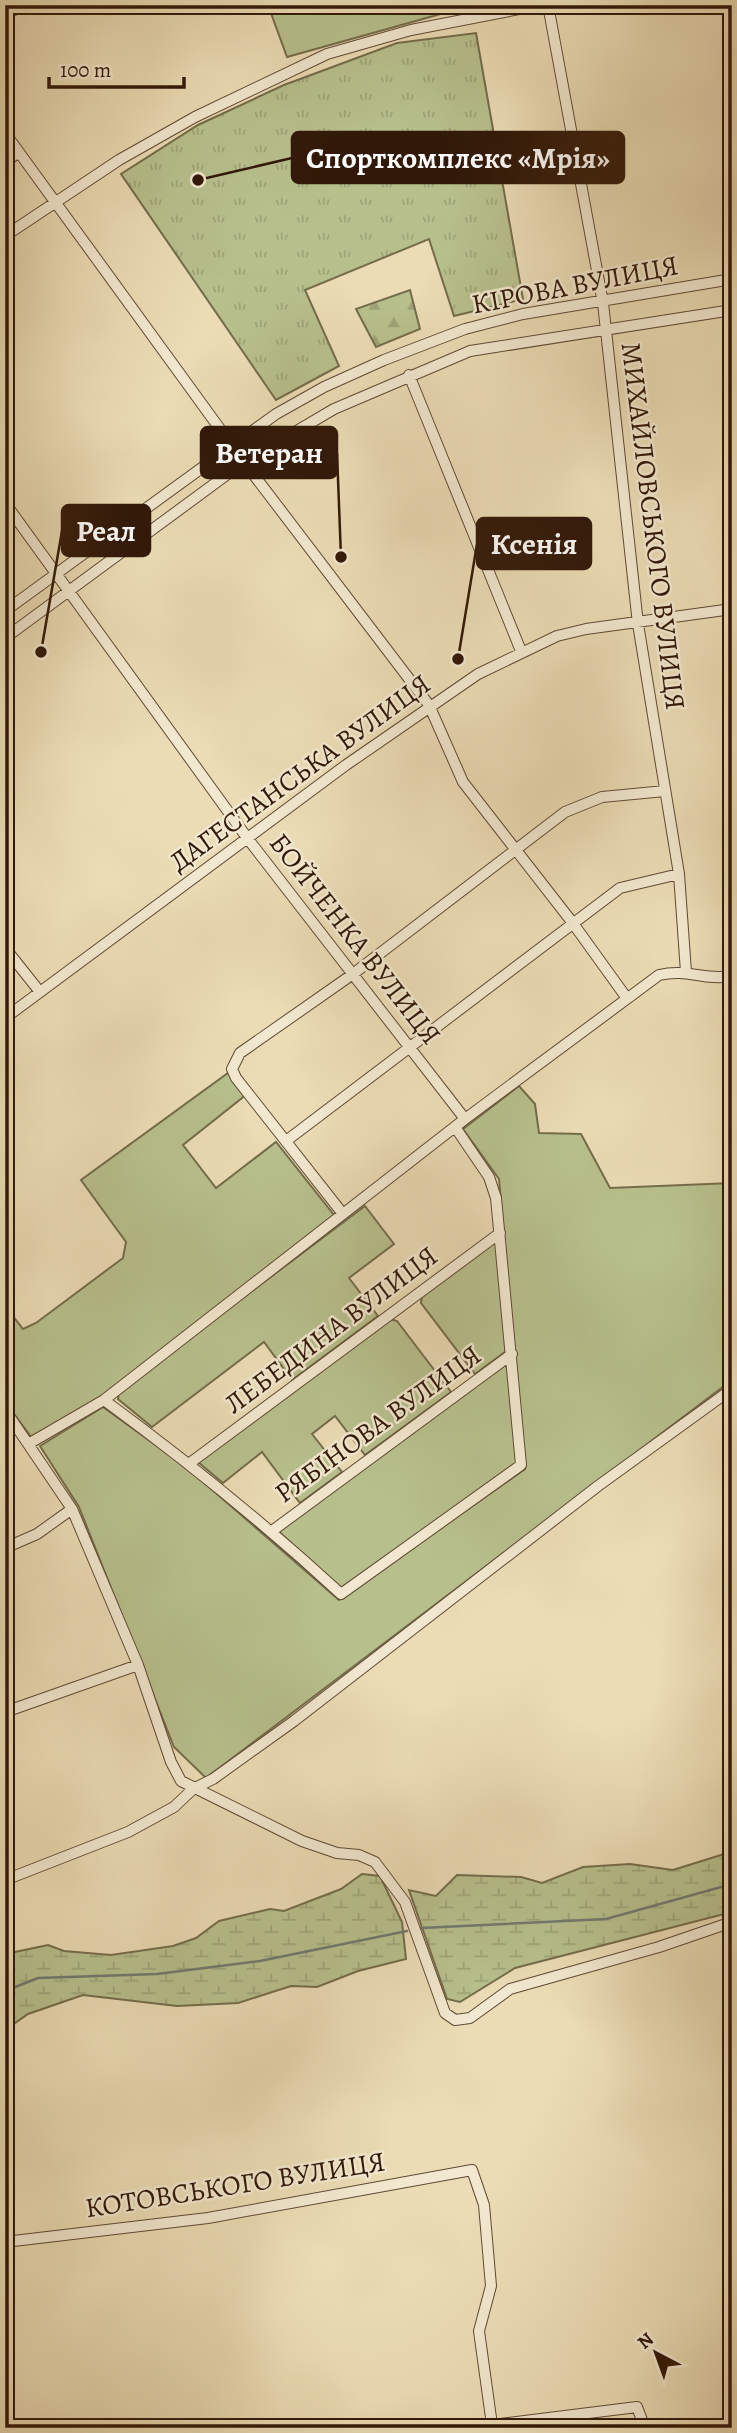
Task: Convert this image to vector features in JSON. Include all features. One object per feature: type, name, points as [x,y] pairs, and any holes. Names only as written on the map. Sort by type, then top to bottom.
[{"type":"street","points":[[5,14],[25,5]]},
{"type":"street","points":[[5,236],[54,201],[195,117],[327,54],[411,30],[540,5]]},
{"type":"street","name":"МИХАЙЛОВСЬКОГО ВУЛИЦЯ","points":[[548,5],[603,303],[638,624],[679,874],[686,972]]},
{"type":"street","points":[[5,133],[244,462],[429,705],[463,782],[572,922],[626,997]]},
{"type":"street","points":[[5,162],[19,152]]},
{"type":"street","name":"КІРОВА ВУЛИЦЯ","points":[[5,611],[276,414],[324,387],[427,342],[523,314],[603,303],[732,279]]},
{"type":"street","name":"КІРОВА ВУЛИЦЯ","points":[[5,638],[244,462],[334,409],[409,375],[470,351],[732,310]]},
{"type":"street","points":[[409,375],[521,651]]},
{"type":"street","name":"БОЙЧЕНКА ВУЛИЦЯ","points":[[5,503],[248,839],[465,1119]]},
{"type":"street","name":"ДАГЕСТАНСЬКА ВУЛИЦЯ","points":[[5,1018],[429,705],[521,651],[557,636],[586,629],[638,624],[732,609]]},
{"type":"street","points":[[344,1214],[236,1078],[232,1069],[240,1053],[353,974],[565,812],[601,797],[665,791]]},
{"type":"street","points":[[286,1141],[620,888],[679,874]]},
{"type":"street","points":[[5,947],[40,992]]},
{"type":"street","points":[[30,1443],[104,1400],[465,1119],[659,975],[679,970],[711,979],[732,976]]},
{"type":"street","points":[[104,1400],[190,1463],[272,1531],[341,1594],[521,1465],[496,1198],[489,1177],[455,1127]]},
{"type":"street","name":"ЛЕБЕДИНА ВУЛИЦЯ","points":[[190,1463],[500,1233]]},
{"type":"street","name":"РЯБІНОВА ВУЛИЦЯ","points":[[272,1531],[512,1354]]},
{"type":"street","points":[[5,1880],[128,1832],[174,1807],[193,1789],[213,1779],[294,1721],[598,1486],[732,1389]]},
{"type":"street","points":[[5,1410],[30,1443],[72,1509],[138,1665],[171,1762],[181,1781],[302,1841],[376,1862],[405,1902],[445,2014],[456,2020],[470,2018],[510,1989],[659,1947],[732,1922]]},
{"type":"street","points":[[5,1548],[37,1534],[72,1509]]},
{"type":"street","points":[[5,1712],[138,1665]]},
{"type":"street","name":"КОТОВСЬКОГО ВУЛИЦЯ","points":[[5,2242],[208,2218],[471,2170],[484,2205],[490,2272],[491,2286],[479,2332],[492,2425]]},
{"type":"street","points":[[439,2428],[492,2425],[637,2407],[645,2428]]},
{"type":"green space","points":[[268,5],[473,5],[287,57]]},
{"type":"green space","points":[[476,33],[523,299],[454,316],[429,239],[305,290],[339,366],[276,400],[121,174],[198,125],[284,85],[397,43]]},
{"type":"green space","points":[[410,290],[420,329],[376,347],[356,309]]},
{"type":"green space","points":[[228,1073],[244,1095],[183,1145],[216,1188],[276,1142],[334,1215],[106,1395],[32,1438],[5,1402],[5,1306],[23,1329],[36,1323],[123,1258],[126,1242],[81,1180]]},
{"type":"green space","points":[[519,1086],[535,1104],[539,1133],[581,1134],[610,1188],[732,1183],[732,1380],[206,1778],[174,1747],[79,1507],[40,1446],[103,1407],[186,1467],[339,1600],[525,1469],[499,1179],[463,1129]]},
{"type":"green space","points":[[365,1206],[394,1244],[349,1278],[378,1316],[292,1380],[264,1342],[152,1427],[118,1399],[119,1391]]},
{"type":"green space","points":[[497,1240],[509,1349],[475,1374],[421,1303],[422,1296]]},
{"type":"green space","points":[[390,1319],[397,1321],[451,1392],[365,1455],[335,1416],[312,1434],[342,1472],[300,1503],[262,1452],[223,1483],[198,1462]]},
{"type":"green space","points":[[510,1359],[517,1462],[341,1589],[278,1531]]},
{"type":"green space","points":[[732,1848],[732,1912],[515,1968],[460,2002],[447,1999],[409,1890],[436,1896],[457,1875],[521,1877],[542,1883],[583,1867],[630,1864],[673,1870],[721,1855]]},
{"type":"green space","points":[[362,1874],[380,1876],[402,1922],[406,1959],[358,1971],[317,1987],[291,1986],[238,2003],[177,2006],[83,1995],[28,2014],[5,2030],[5,1954],[48,1945],[64,1951],[111,1955],[173,1946],[196,1938],[219,1921],[270,1909],[284,1911],[341,1889]]},
{"type":"waterway","points":[[421,1928],[606,1919],[732,1884]]},
{"type":"waterway","points":[[5,1991],[38,1978],[157,1974],[260,1961],[407,1931]]},
{"type":"place","name":"Спорткомплекс «Мрія»","points":[[198,180]]},
{"type":"place","name":"Ветеран","points":[[341,557]]},
{"type":"place","name":"Реал","points":[[41,652]]},
{"type":"place","name":"Ксенія","points":[[458,659]]}]
